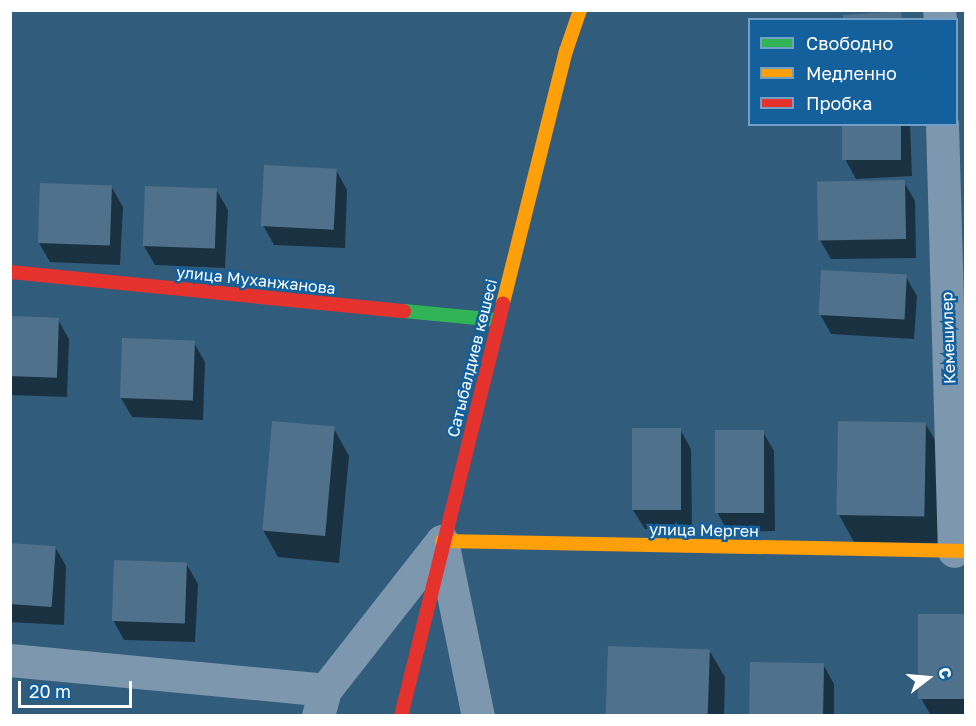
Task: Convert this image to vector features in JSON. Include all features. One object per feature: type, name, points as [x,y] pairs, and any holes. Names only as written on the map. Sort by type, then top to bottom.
[{"type":"street","name":"Сатыбалдиев көшесі","points":[[400,716],[566,51],[580,10]]},
{"type":"street","name":"Кемешилер","points":[[942,126],[960,551]]},
{"type":"street","name":"улица Муханжанова","points":[[10,272],[498,320]]},
{"type":"street","name":"улица Мерген","points":[[442,541],[960,551]]},
{"type":"street","points":[[10,660],[322,703],[442,541]]},
{"type":"street","points":[[442,541],[477,716]]},
{"type":"building","points":[[901,11],[902,18],[843,18],[843,15]]},
{"type":"building","points":[[842,126],[901,126],[901,160],[842,160]]},
{"type":"building","points":[[264,165],[337,169],[334,230],[261,226]]},
{"type":"building","points":[[905,180],[906,239],[818,241],[817,182]]},
{"type":"building","points":[[40,183],[112,186],[110,245],[38,243]]},
{"type":"building","points":[[145,186],[217,189],[215,248],[143,246]]},
{"type":"building","points":[[821,270],[907,275],[905,319],[819,315]]},
{"type":"building","points":[[10,316],[59,318],[57,378],[10,376]]},
{"type":"building","points":[[122,338],[195,341],[193,401],[120,398]]},
{"type":"building","points":[[272,421],[335,426],[325,536],[262,531]]},
{"type":"building","points":[[838,421],[926,423],[924,517],[836,515]]},
{"type":"building","points":[[632,428],[681,428],[681,510],[632,510]]},
{"type":"building","points":[[715,430],[764,430],[764,513],[715,513]]},
{"type":"building","points":[[10,543],[56,546],[52,607],[10,604]]},
{"type":"building","points":[[114,560],[187,563],[185,624],[112,621]]},
{"type":"building","points":[[918,614],[966,614],[966,699],[918,699]]},
{"type":"building","points":[[608,646],[710,650],[708,716],[606,716]]},
{"type":"building","points":[[750,662],[824,663],[823,716],[749,716]]},
{"type":"traffic: fast","points":[[404,311],[498,320]]},
{"type":"traffic: slow","points":[[503,303],[566,51],[580,10]]},
{"type":"traffic: slow","points":[[442,541],[966,551]]},
{"type":"traffic: jam","points":[[10,272],[404,311]]},
{"type":"traffic: jam","points":[[401,716],[503,303]]}]
